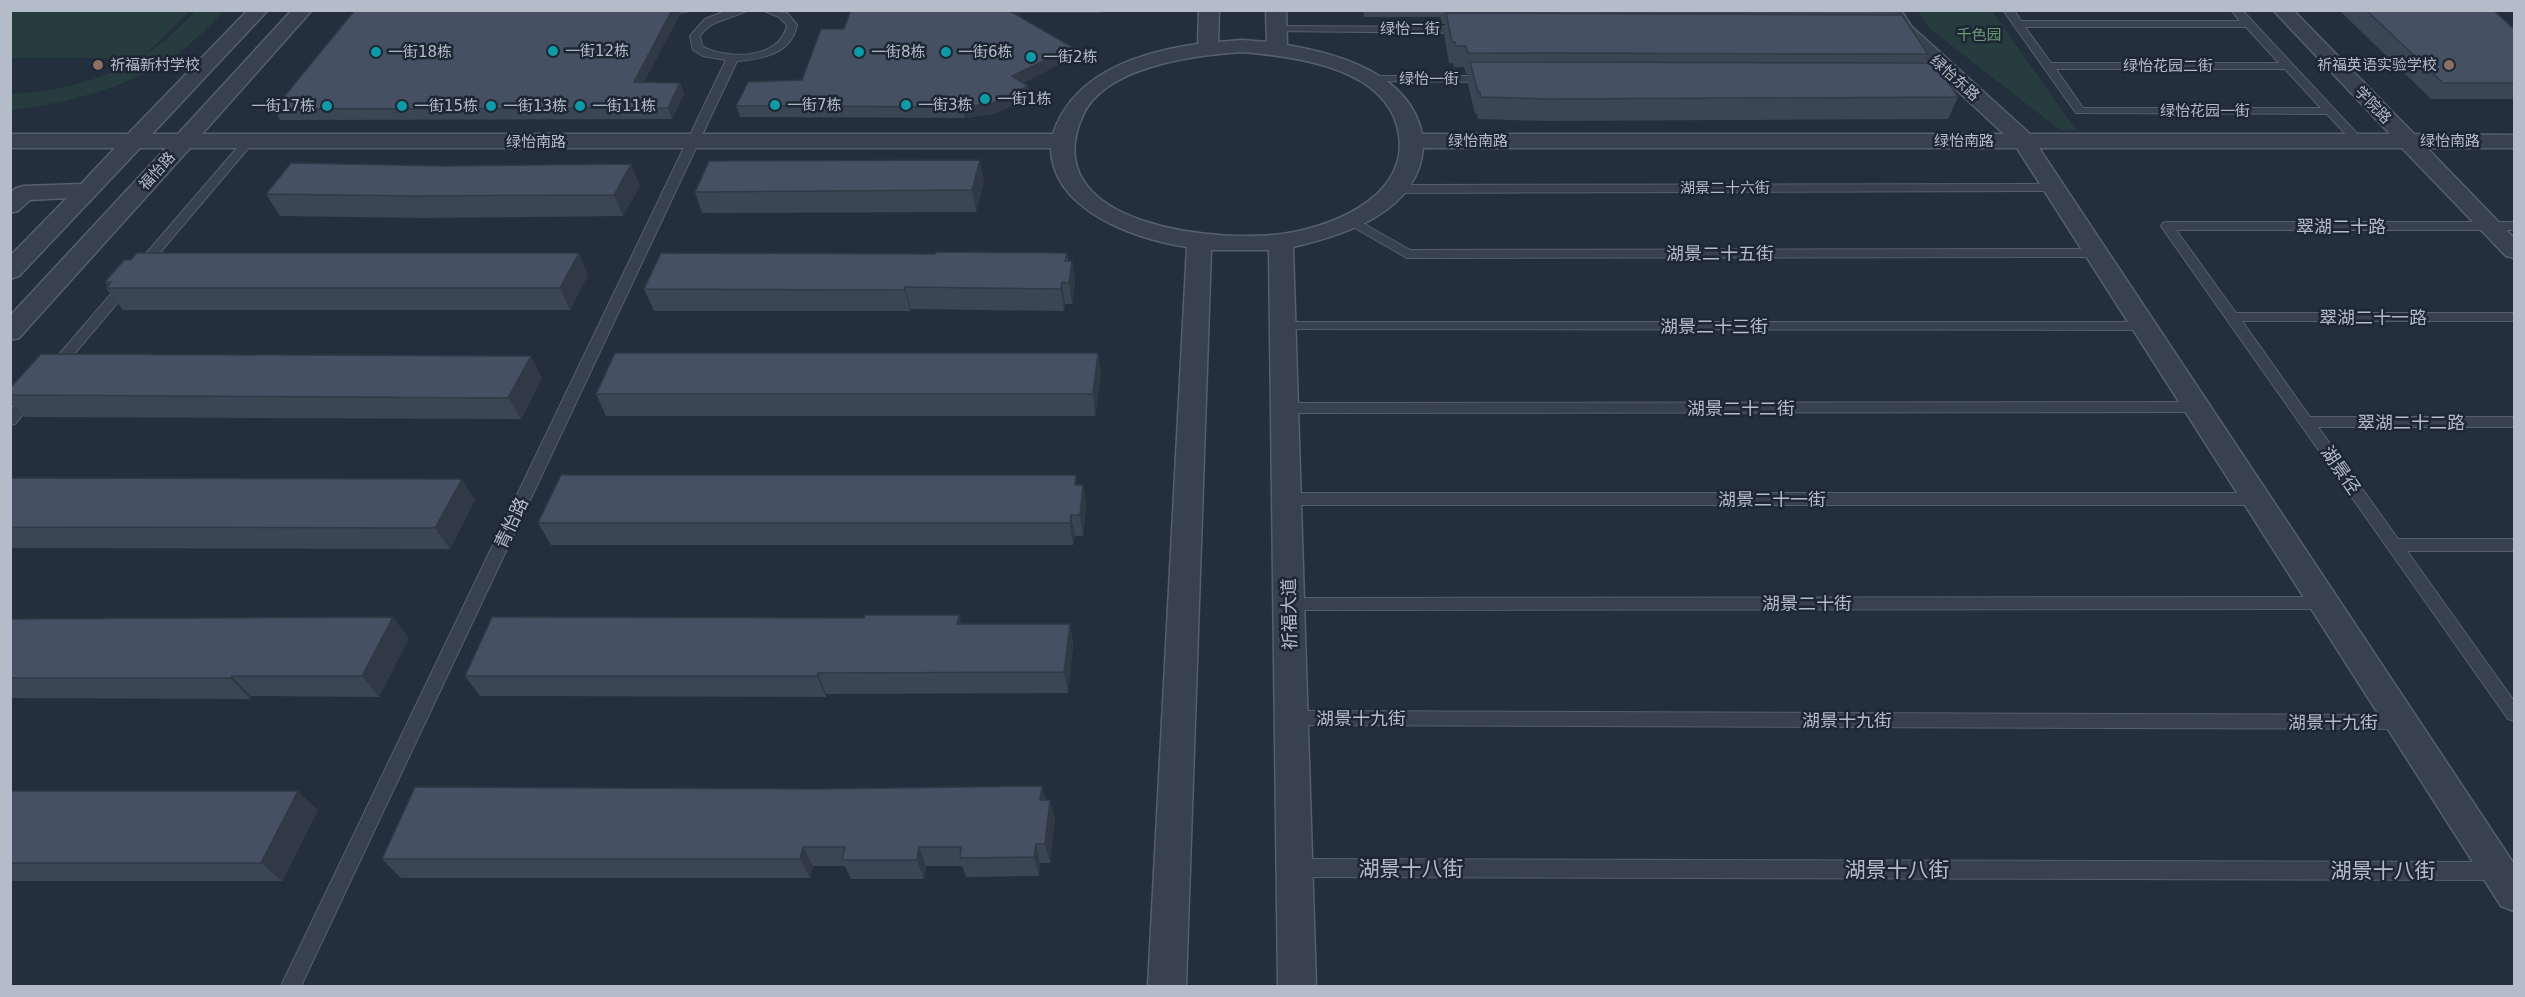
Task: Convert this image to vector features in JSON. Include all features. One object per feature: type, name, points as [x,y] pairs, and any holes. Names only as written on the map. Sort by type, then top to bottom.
[{"type":"street","points":[[10,271],[259,10]]},
{"type":"street","name":"福怡路","points":[[10,332],[303,10]]},
{"type":"street","points":[[1208,48],[1209,10]]},
{"type":"street","name":"学院路","points":[[2282,10],[2514,251]]},
{"type":"street","name":"绿怡东路","points":[[1895,24],[1952,80],[2024,141],[2507,882]]},
{"type":"street","points":[[1276,29],[1321,58],[1342,65],[1369,79],[1392,97],[1407,118],[1413,141],[1409,165],[1395,189],[1377,206],[1319,234],[1281,242],[1240,245],[1199,243],[1157,235],[1120,221],[1093,204],[1074,184],[1064,163],[1062,141],[1067,121],[1079,103],[1097,86],[1120,72],[1147,61],[1208,48],[1242,46],[1276,29]]},
{"type":"street","name":"绿怡南路","points":[[10,141],[183,143],[1062,141]]},
{"type":"street","name":"绿怡南路","points":[[1413,141],[2514,141]]},
{"type":"street","points":[[10,206],[24,193],[88,190]]},
{"type":"street","name":"祈福大道","points":[[1281,242],[1297,987]]},
{"type":"street","points":[[1167,987],[1199,243]]},
{"type":"lane","points":[[743,10],[704,25],[695,36],[698,48],[703,52],[732,59],[767,52],[785,42],[792,30],[789,20],[767,10]]},
{"type":"lane","points":[[2008,10],[2048,66]]},
{"type":"lane","points":[[2236,10],[2358,141]]},
{"type":"lane","points":[[2018,24],[2248,24]]},
{"type":"lane","name":"绿怡二街","points":[[1276,29],[1477,30]]},
{"type":"lane","name":"青怡路","points":[[291,987],[732,59]]},
{"type":"lane","name":"绿怡花园二街","points":[[2048,66],[2288,66]]},
{"type":"lane","name":"绿怡花园一街","points":[[2048,66],[2080,111],[2330,111]]},
{"type":"lane","name":"绿怡一街","points":[[1369,79],[1498,79]]},
{"type":"lane","points":[[10,420],[247,143]]},
{"type":"lane","name":"湖景二十六街","points":[[1395,189],[2055,188]]},
{"type":"lane","name":"湖景二十五街","points":[[1352,220],[1407,254],[2097,253]]},
{"type":"lane","name":"翠湖二十路","points":[[2167,226],[2514,226]]},
{"type":"lane","name":"湖景径","points":[[2167,226],[2514,714]]},
{"type":"lane","name":"翠湖二十一路","points":[[2232,317],[2514,317]]},
{"type":"lane","name":"湖景二十三街","points":[[1283,326],[2145,326]]},
{"type":"lane","name":"湖景二十二街","points":[[1284,408],[2198,407]]},
{"type":"lane","name":"翠湖二十二路","points":[[2307,422],[2514,422]]},
{"type":"lane","name":"湖景二十一街","points":[[1286,500],[2257,499]]},
{"type":"lane","points":[[2394,545],[2514,545]]},
{"type":"lane","name":"湖景二十街","points":[[1288,604],[2325,603]]},
{"type":"lane","name":"湖景十九街","points":[[1291,718],[2403,722]]},
{"type":"lane","name":"湖景十八街","points":[[1294,868],[2507,882]]},
{"type":"green space","points":[[11,10],[190,11],[145,55],[166,40],[196,11],[224,11],[180,52],[142,75],[77,98],[11,110],[11,94],[44,91],[78,84],[110,73],[140,58],[11,58]]},
{"type":"green space","name":"千色园","points":[[1918,11],[1992,11],[2076,130],[2060,130],[1929,28]]},
{"type":"building","points":[[355,10],[672,10],[634,82],[680,83],[668,108],[274,109]]},
{"type":"building","points":[[851,10],[1008,10],[1072,47],[1012,76],[1028,86],[993,103],[963,107],[736,106],[748,82],[802,80],[821,29],[844,29]]},
{"type":"building","points":[[2366,10],[2493,10],[2514,29],[2514,83],[2443,83]]},
{"type":"building","points":[[1446,13],[1902,15],[1928,54],[1468,53],[1466,46],[1456,46],[1455,42],[1452,42]]},
{"type":"building","points":[[1470,62],[1935,63],[1958,97],[1549,99],[1481,97]]},
{"type":"building","points":[[980,160],[972,190],[695,192],[709,161]]},
{"type":"building","points":[[291,163],[445,166],[631,164],[614,195],[266,194]]},
{"type":"building","points":[[936,252],[1067,253],[1065,261],[1072,261],[1069,283],[1062,282],[1061,289],[905,287],[905,290],[644,289],[661,253],[935,254]]},
{"type":"building","points":[[137,253],[579,253],[560,288],[106,288],[111,282],[105,282],[124,260],[131,260]]},
{"type":"building","points":[[615,353],[1098,353],[1093,394],[596,394]]},
{"type":"building","points":[[41,354],[531,356],[508,398],[10,395],[10,388]]},
{"type":"building","points":[[561,475],[1076,475],[1075,485],[1083,485],[1080,515],[1071,515],[1070,523],[538,523]]},
{"type":"building","points":[[10,478],[462,479],[435,528],[10,527]]},
{"type":"building","points":[[865,615],[959,615],[957,624],[1070,624],[1064,672],[818,673],[817,676],[465,676],[492,617],[864,618]]},
{"type":"building","points":[[393,617],[362,676],[10,678],[10,619]]},
{"type":"building","points":[[1042,786],[1040,800],[1050,800],[1045,844],[1036,844],[1034,857],[960,858],[961,847],[919,847],[917,860],[842,860],[845,847],[803,847],[800,859],[382,859],[415,787],[818,789]]},
{"type":"building","points":[[10,791],[298,791],[261,863],[10,863]]},
{"type":"place","name":"一街12栋","points":[[553,51]]},
{"type":"place","name":"一街18栋","points":[[376,52]]},
{"type":"place","name":"一街8栋","points":[[859,52]]},
{"type":"place","name":"一街6栋","points":[[946,52]]},
{"type":"place","name":"一街2栋","points":[[1031,57]]},
{"type":"place","name":"祈福新村学校","points":[[98,65]]},
{"type":"place","name":"祈福英语实验学校","points":[[2449,65]]},
{"type":"place","name":"一街1栋","points":[[985,99]]},
{"type":"place","name":"一街7栋","points":[[775,105]]},
{"type":"place","name":"一街3栋","points":[[906,105]]},
{"type":"place","name":"一街17栋","points":[[327,106]]},
{"type":"place","name":"一街15栋","points":[[402,106]]},
{"type":"place","name":"一街13栋","points":[[491,106]]},
{"type":"place","name":"一街11栋","points":[[580,106]]}]
